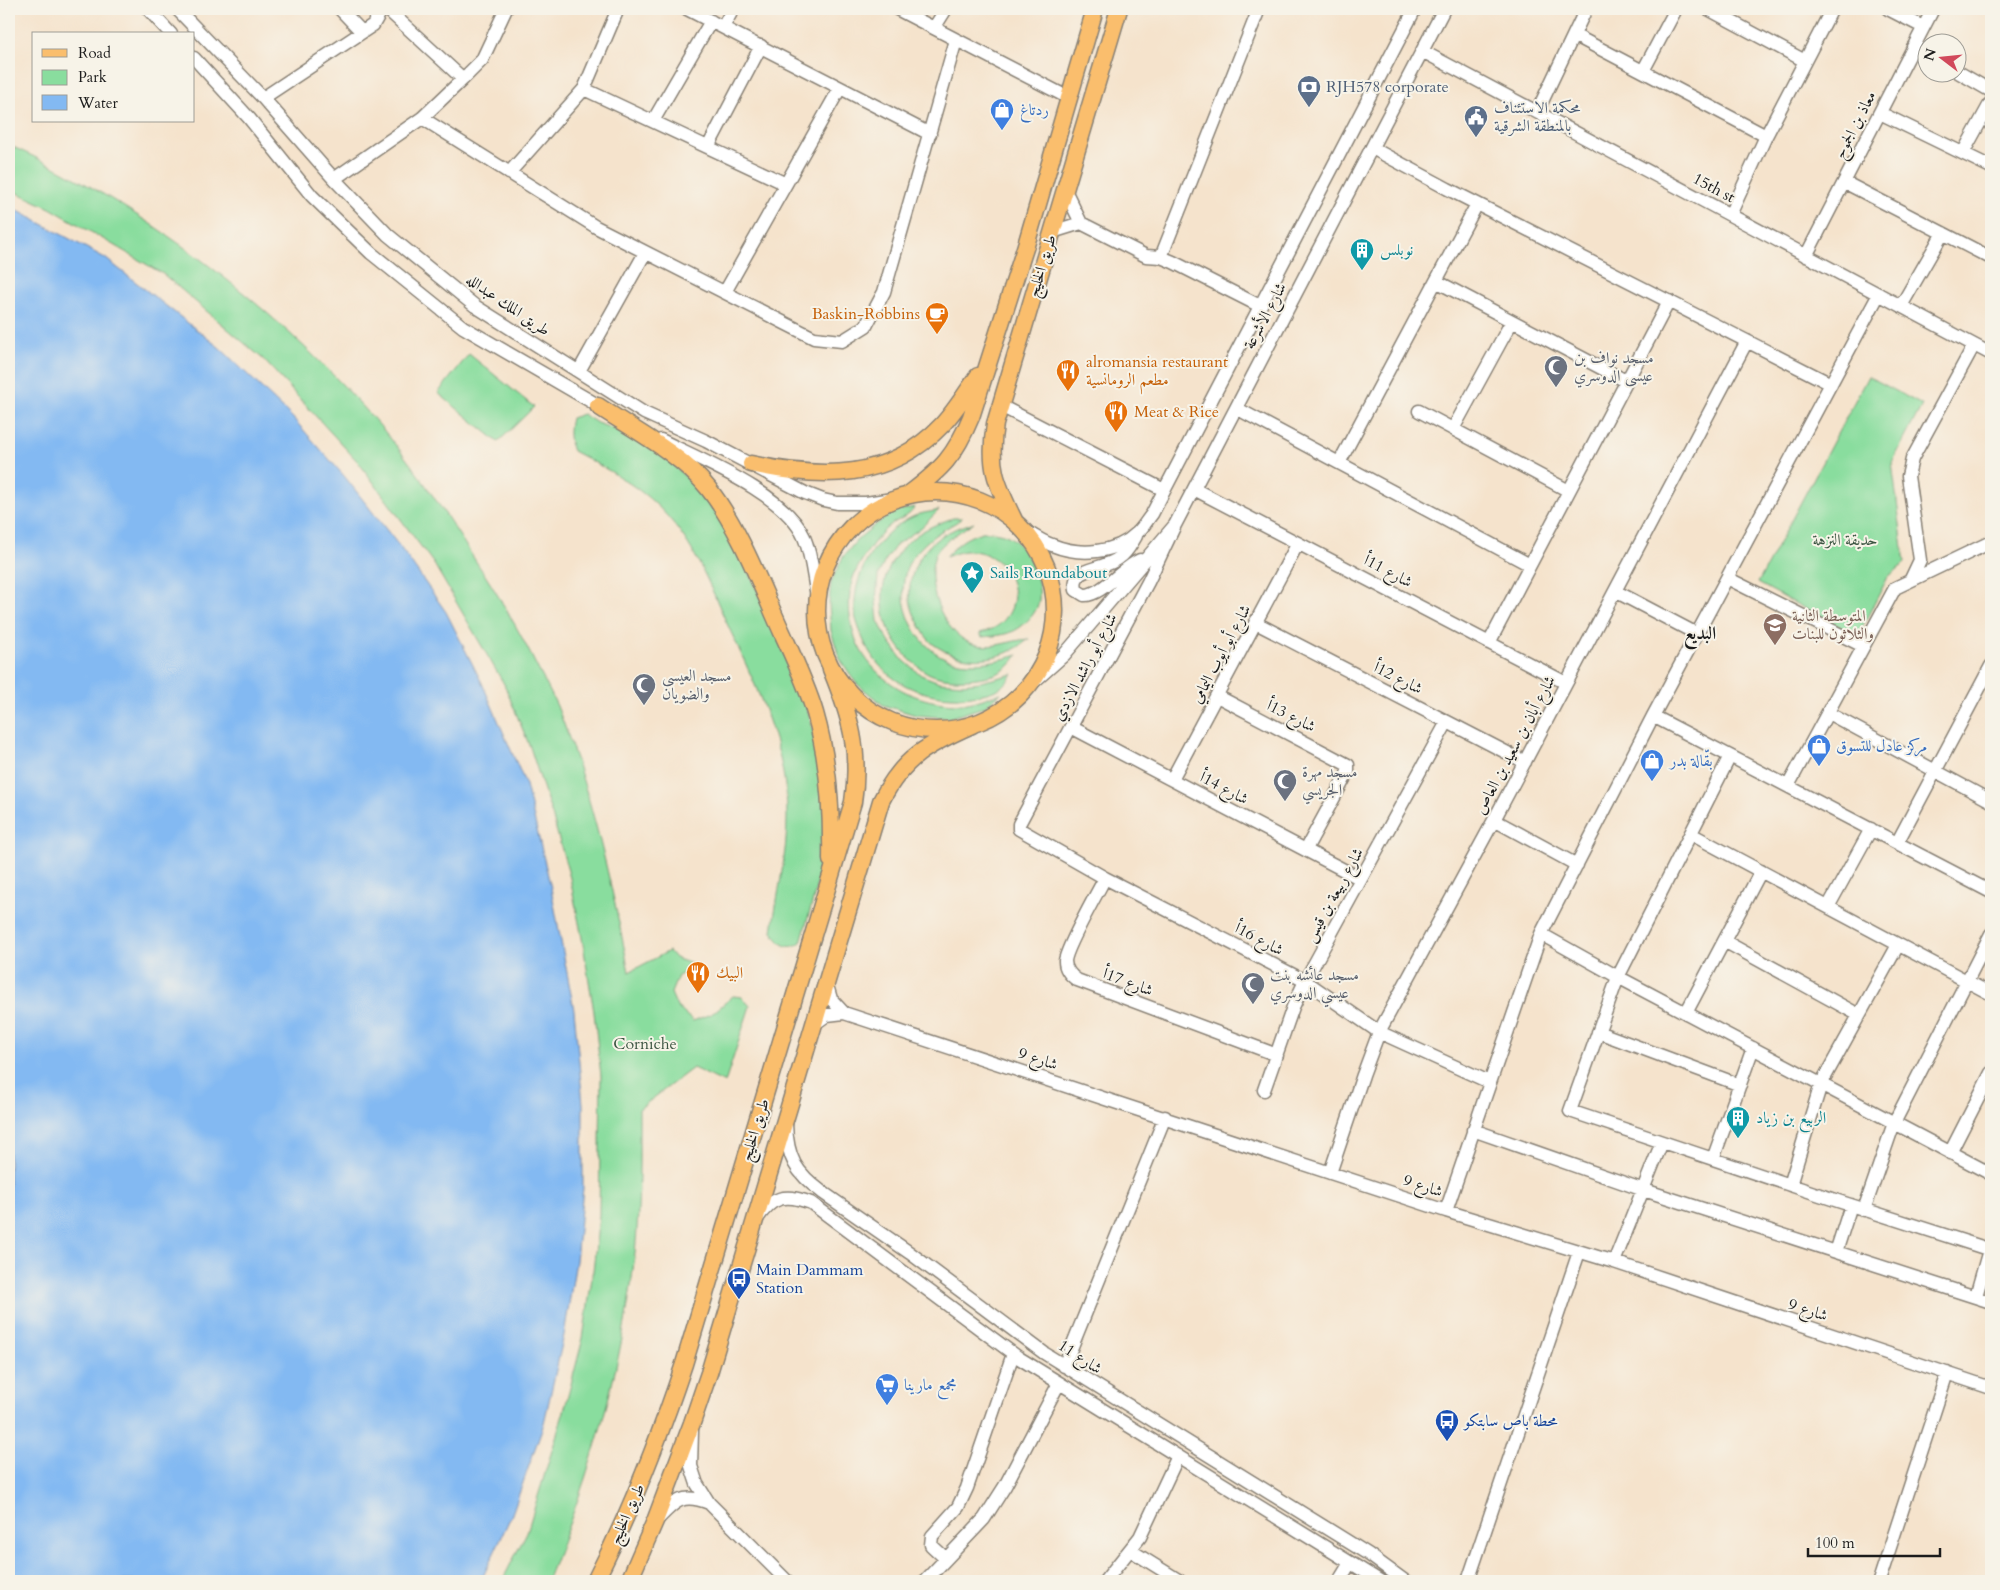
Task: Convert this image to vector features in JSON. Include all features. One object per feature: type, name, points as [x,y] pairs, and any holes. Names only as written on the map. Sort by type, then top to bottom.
[{"type":"main road","name":"طريق الخليج","points":[[903,497],[935,474],[953,454],[961,441],[971,417],[1026,245],[1096,9]]},
{"type":"main road","name":"طريق الخليج","points":[[629,1581],[655,1521],[692,1423],[826,981],[876,819],[888,787],[910,760],[924,748],[988,719],[1004,709],[1028,687],[1042,669],[1048,653],[1052,636],[1054,599],[1050,578],[1042,558],[1018,525],[997,485],[992,456],[993,437],[999,406],[1119,9]]},
{"type":"main road","points":[[751,464],[799,474],[832,474],[873,468],[893,460],[912,449],[941,426],[988,362]]},
{"type":"main road","points":[[598,406],[675,457],[708,487],[748,556],[806,687],[815,713],[824,752],[831,809],[828,891]]},
{"type":"main road","points":[[972,725],[953,730],[936,731],[901,726],[861,704],[847,691],[831,669],[820,642],[817,596],[827,562],[845,533],[869,513],[903,497],[923,493],[955,494],[987,504],[1018,525]]},
{"type":"main road","name":"طريق الخليج","points":[[595,1581],[635,1498],[661,1433],[710,1281],[828,891],[853,802],[857,760],[850,718],[831,669]]},
{"type":"main road","points":[[607,1581],[629,1534],[661,1433]]},
{"type":"main road","points":[[623,1581],[640,1554]]},
{"type":"street","points":[[148,9],[169,32]]},
{"type":"street","name":"طريق الملك عبدالله","points":[[177,9],[263,98],[334,179],[388,235],[475,306],[644,412],[806,493],[837,503],[866,503],[903,497]]},
{"type":"street","points":[[340,9],[362,32]]},
{"type":"street","points":[[263,98],[373,25],[382,9]]},
{"type":"street","points":[[387,9],[463,79]]},
{"type":"street","points":[[334,179],[422,118],[463,79],[482,60],[506,9]]},
{"type":"street","points":[[509,173],[584,89],[618,9]]},
{"type":"street","points":[[687,9],[930,134]]},
{"type":"street","points":[[723,27],[733,9]]},
{"type":"street","points":[[897,9],[1069,98]]},
{"type":"street","points":[[934,28],[946,9]]},
{"type":"street","points":[[1161,257],[1259,9]]},
{"type":"street","name":"شارع الأشرعة","points":[[1018,525],[1052,545],[1076,552],[1112,548],[1137,534],[1152,514],[1415,9]]},
{"type":"street","name":"شارع الأشرعة","points":[[1028,687],[1064,655],[1175,525],[1444,9]]},
{"type":"street","points":[[1537,112],[1586,9]]},
{"type":"street","points":[[1643,71],[1676,9]]},
{"type":"street","points":[[1708,9],[1805,62]]},
{"type":"street","points":[[1730,215],[1766,136],[1832,9]]},
{"type":"street","points":[[1888,9],[1924,27]]},
{"type":"street","name":"معاذ بن الجموح","points":[[1806,256],[1932,9]]},
{"type":"street","points":[[653,121],[711,21]]},
{"type":"street","points":[[1574,35],[1766,136]]},
{"type":"street","points":[[422,118],[596,227],[814,338],[842,341],[866,326],[884,292],[956,40]]},
{"type":"street","points":[[708,147],[761,46]]},
{"type":"street","points":[[1913,47],[1918,50]]},
{"type":"street","name":"15th st","points":[[1422,51],[1991,354]]},
{"type":"street","points":[[195,59],[249,118],[312,196],[371,253],[463,327],[598,406],[773,500],[786,512],[803,536],[810,553],[817,596]]},
{"type":"street","points":[[1968,76],[1989,85]]},
{"type":"street","points":[[725,292],[840,88]]},
{"type":"street","points":[[584,89],[786,184]]},
{"type":"street","points":[[1963,153],[1991,102]]},
{"type":"street","points":[[1880,113],[1990,164]]},
{"type":"street","points":[[1372,148],[1477,204],[1831,384]]},
{"type":"street","points":[[1844,182],[1991,258]]},
{"type":"street","points":[[1065,190],[1081,223],[1146,256],[1161,257],[1173,262],[1260,306]]},
{"type":"street","points":[[1339,462],[1477,204]]},
{"type":"street","points":[[1052,232],[1081,223]]},
{"type":"street","points":[[1901,306],[1943,233]]},
{"type":"street","points":[[579,371],[645,253]]},
{"type":"street","points":[[1436,281],[1626,381]]},
{"type":"street","points":[[1446,1210],[1541,934],[1653,716],[1878,294]]},
{"type":"street","points":[[1489,643],[1669,301]]},
{"type":"street","points":[[1453,429],[1512,321]]},
{"type":"street","name":"شارع أبان بن سعيد بن العاص","points":[[1330,1173],[1379,1032],[1525,762],[1747,341]]},
{"type":"street","points":[[1912,580],[1920,560],[1908,476],[1912,459],[1974,345]]},
{"type":"street","points":[[999,406],[1164,490]]},
{"type":"street","points":[[1236,408],[1530,565]]},
{"type":"street","points":[[1420,411],[1569,491]]},
{"type":"street","name":"شارع 11أ","points":[[1194,489],[1566,683]]},
{"type":"street","name":"شارع أبو راشد الازدي","points":[[1020,822],[1148,582],[1175,525]]},
{"type":"street","points":[[1137,534],[1120,558],[1106,566],[1079,575],[1076,580],[1076,590],[1084,596],[1093,594],[1131,564],[1148,556]]},
{"type":"street","points":[[1788,786],[1895,588],[1991,542]]},
{"type":"street","name":"شارع أبو أيوب اليمامي","points":[[1172,779],[1298,543]]},
{"type":"street","points":[[1727,578],[1863,646]]},
{"type":"street","points":[[1615,591],[1697,634]]},
{"type":"street","name":"شارع 12أ","points":[[1256,623],[1525,762]]},
{"type":"street","points":[[1897,843],[1991,666]]},
{"type":"street","name":"شارع 13أ","points":[[1217,696],[1346,762],[1349,767],[1306,849]]},
{"type":"street","points":[[1828,713],[1991,801]]},
{"type":"street","points":[[1653,716],[1991,892]]},
{"type":"street","name":"شارع ربيعة بن قيس","points":[[1264,1090],[1293,1007],[1305,982],[1447,722]]},
{"type":"street","name":"شارع 14أ","points":[[1072,727],[1361,879]]},
{"type":"street","points":[[1730,756],[1618,977],[1570,1110],[1864,1210],[1991,1248],[1976,1296]]},
{"type":"street","points":[[1494,820],[1577,865]]},
{"type":"street","name":"شارع 16أ","points":[[1020,822],[1021,832],[1104,878],[1305,982],[1379,1032],[1489,1082]]},
{"type":"street","points":[[1828,907],[1871,829]]},
{"type":"street","points":[[1691,834],[1991,994]]},
{"type":"street","points":[[1686,1013],[1761,871]]},
{"type":"street","name":"شارع 17أ","points":[[1104,878],[1067,952],[1066,966],[1070,974],[1077,980],[1276,1055]]},
{"type":"street","points":[[1541,934],[1618,977],[1991,1174]]},
{"type":"street","points":[[1864,1210],[1894,1123],[1991,934]]},
{"type":"street","points":[[1724,941],[1859,1015]]},
{"type":"street","points":[[1790,1185],[1821,1084],[1898,944]]},
{"type":"street","points":[[826,981],[832,1000],[844,1013]]},
{"type":"street","points":[[813,1025],[828,1015],[844,1013]]},
{"type":"street","name":"شارع 9","points":[[844,1013],[1165,1117],[1330,1173],[1614,1262],[1991,1388]]},
{"type":"street","points":[[1598,1032],[1740,1085]]},
{"type":"street","points":[[1713,1159],[1753,1048]]},
{"type":"street","points":[[1950,1153],[1991,1073]]},
{"type":"street","name":"شارع 11","points":[[786,1117],[786,1138],[792,1160],[802,1175],[822,1192],[910,1253],[1044,1353],[1348,1542],[1405,1581]]},
{"type":"street","points":[[1064,1366],[1165,1117]]},
{"type":"street","points":[[1473,1130],[1644,1190],[1991,1302]]},
{"type":"street","points":[[1614,1262],[1662,1142]]},
{"type":"street","name":"شارع 11","points":[[753,1226],[762,1212],[771,1203],[780,1198],[798,1198],[811,1203],[1014,1354],[1380,1581]]},
{"type":"street","points":[[1836,1252],[1851,1205]]},
{"type":"street","points":[[1468,1581],[1579,1252]]},
{"type":"street","points":[[899,1268],[910,1253]]},
{"type":"street","points":[[946,1559],[931,1544],[932,1536],[958,1507],[967,1488],[1014,1354]]},
{"type":"street","points":[[1880,1581],[1947,1373]]},
{"type":"street","points":[[925,1581],[984,1519],[1000,1494],[1059,1382]]},
{"type":"street","points":[[692,1423],[691,1466],[693,1476],[709,1503],[787,1581]]},
{"type":"street","points":[[1105,1581],[1140,1537],[1178,1456]]},
{"type":"street","points":[[655,1521],[672,1504],[682,1498],[695,1498],[709,1503]]},
{"type":"street","points":[[1130,1550],[1180,1581]]},
{"type":"street","points":[[1339,1581],[1350,1563]]},
{"type":"green space","name":"Corniche","points":[[9,145],[107,196],[202,260],[289,333],[329,371],[382,428],[424,483],[492,586],[523,639],[557,706],[580,771],[599,837],[629,972],[669,951],[675,958],[698,966],[678,976],[671,993],[677,1007],[693,1021],[713,1013],[733,996],[742,997],[750,1006],[725,1083],[693,1068],[639,1109],[637,1235],[630,1296],[622,1338],[603,1420],[591,1461],[547,1581],[502,1581],[527,1532],[564,1411],[583,1338],[599,1215],[601,1076],[594,1012],[570,878],[530,747],[504,684],[434,564],[359,463],[263,359],[163,274],[50,208],[9,189]]},
{"type":"green space","points":[[469,354],[534,407],[498,442],[438,393]]},
{"type":"green space","name":"حديقة النزهة","points":[[1868,376],[1922,405],[1892,463],[1905,563],[1888,577],[1857,637],[1758,583]]},
{"type":"green space","points":[[583,414],[597,423],[625,433],[646,444],[675,466],[700,492],[723,522],[740,551],[803,695],[812,725],[825,808],[822,856],[815,893],[801,942],[796,945],[784,945],[772,931],[787,833],[787,818],[782,766],[767,714],[707,578],[678,529],[659,507],[637,488],[573,451],[569,435],[571,418]]},
{"type":"green space","points":[[915,507],[910,514],[891,524],[883,531],[867,552],[852,581],[849,606],[853,630],[861,651],[875,669],[892,684],[913,695],[936,702],[961,704],[1001,693],[984,707],[949,718],[916,715],[883,705],[856,683],[840,659],[831,631],[829,604],[831,582],[843,557],[858,539],[875,525],[896,511]]},
{"type":"green space","points":[[939,510],[921,528],[897,544],[885,561],[878,575],[876,600],[878,621],[888,640],[901,658],[921,675],[939,682],[962,684],[981,682],[1013,674],[1003,686],[986,693],[952,697],[921,692],[907,686],[884,670],[874,659],[866,646],[856,619],[855,597],[858,581],[872,552],[893,529],[906,520],[920,514]]},
{"type":"green space","points":[[953,518],[962,518],[926,542],[908,565],[904,579],[906,609],[911,623],[919,636],[940,656],[954,661],[978,663],[1018,655],[1005,669],[991,676],[952,679],[928,673],[913,662],[901,649],[891,635],[885,618],[883,602],[884,585],[889,568],[899,552],[917,535]]},
{"type":"green space","points":[[974,522],[948,540],[936,553],[932,578],[938,605],[944,618],[952,630],[962,638],[980,646],[1029,639],[1007,653],[982,658],[957,656],[933,644],[924,634],[915,617],[910,599],[911,580],[923,553],[945,534]]},
{"type":"green space","points":[[982,532],[1008,536],[1021,547],[1036,573],[1039,600],[1031,617],[1019,628],[1009,633],[982,637],[980,633],[996,627],[1009,613],[1013,601],[1010,578],[1004,568],[984,554],[965,551],[946,557],[962,542]]},
{"type":"water","points":[[9,206],[105,258],[220,348],[292,417],[345,477],[400,547],[446,612],[482,683],[526,785],[551,888],[574,1010],[583,1104],[583,1188],[576,1261],[564,1335],[544,1423],[512,1514],[481,1581],[9,1581]]},
{"type":"place","name":"RJH578 corporate","points":[[1309,108]]},
{"type":"place","name":"ردتاغ","points":[[1002,131]]},
{"type":"place","name":"محكمة الاستئناف بالمنطقة الشرقية","points":[[1476,138]]},
{"type":"place","name":"نوبلس","points":[[1362,271]]},
{"type":"place","name":"Baskin-Robbins","points":[[937,335]]},
{"type":"place","name":"مسجد نواف بن عيسى الدوسري","points":[[1556,388]]},
{"type":"place","name":"alromansia restaurant مطعم الرومانسية","points":[[1068,392]]},
{"type":"place","name":"Meat & Rice","points":[[1116,433]]},
{"type":"place","name":"Sails Roundabout","points":[[972,594]]},
{"type":"place","name":"المتوسطة الثانية والثلاثون للبنات","points":[[1775,646]]},
{"type":"place","name":"مسجد العيسى والضويان","points":[[644,706]]},
{"type":"place","name":"مركز عادل للتسوق","points":[[1819,767]]},
{"type":"place","name":"بقّالة بدر","points":[[1652,782]]},
{"type":"place","name":"مسجد مهرة الجريسي","points":[[1285,802]]},
{"type":"place","name":"البيك","points":[[698,994]]},
{"type":"place","name":"مسجد عائشه بنت عيسي الدوسري","points":[[1253,1005]]},
{"type":"place","name":"الربيع بن زياد","points":[[1738,1139]]},
{"type":"place","name":"Main Dammam Station","points":[[739,1300]]},
{"type":"place","name":"مجمع مارينا","points":[[887,1406]]},
{"type":"place","name":"محطة باص سابتكو","points":[[1447,1442]]},
{"type":"district","name":"البديع","points":[[1700,633]]}]
